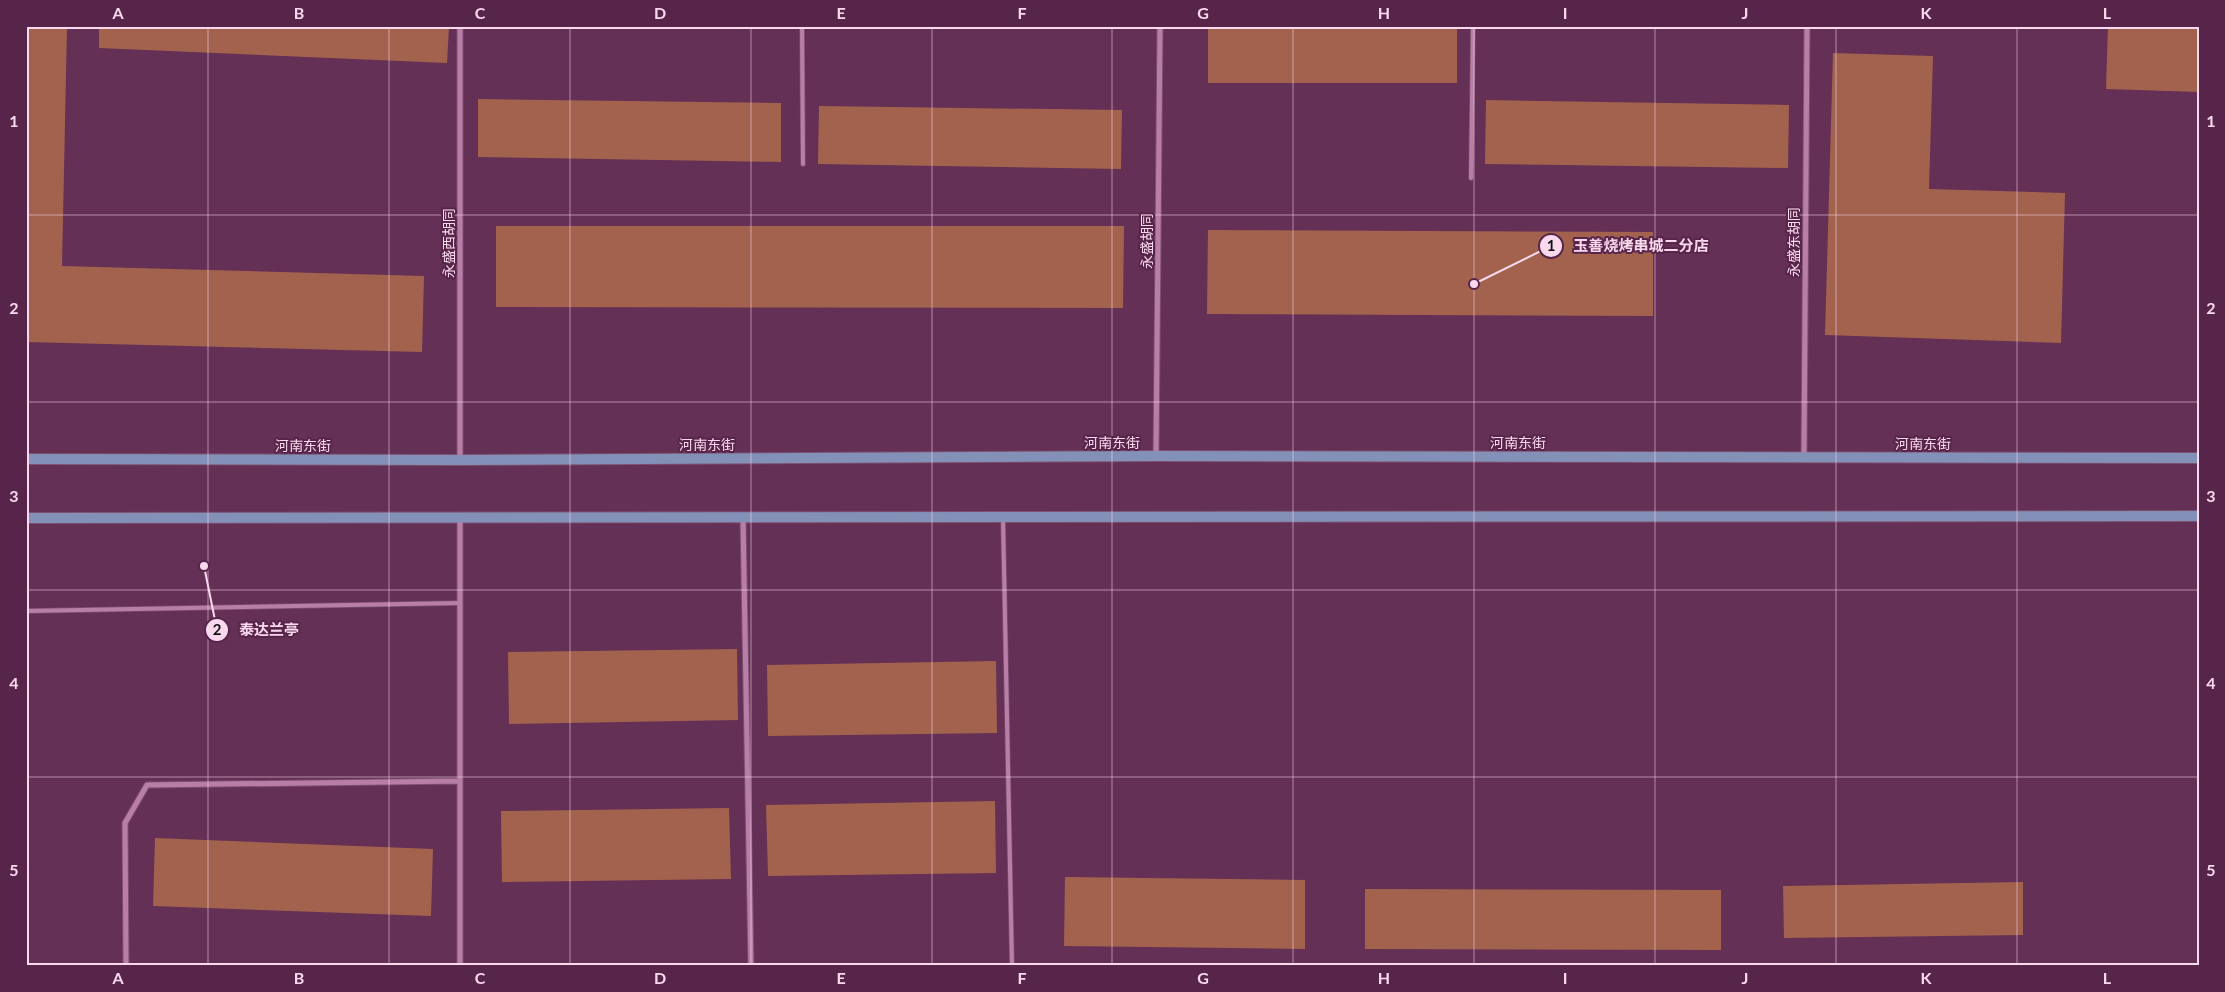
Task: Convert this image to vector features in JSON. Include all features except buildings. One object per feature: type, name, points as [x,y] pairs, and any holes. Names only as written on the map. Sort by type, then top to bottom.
[{"type":"main road","name":"河南东街","points":[[26,459],[460,460],[1156,456],[2199,458]]},
{"type":"main road","points":[[26,518],[743,519],[2199,516]]},
{"type":"street","name":"永盛西胡同","points":[[460,26],[460,460]]},
{"type":"street","name":"永盛胡同","points":[[1156,456],[1160,26]]},
{"type":"street","name":"永盛东胡同","points":[[1804,457],[1807,26]]},
{"type":"street","points":[[460,519],[460,966]]},
{"type":"street","points":[[743,519],[751,966]]},
{"type":"street","points":[[126,966],[125,823],[148,785],[460,781]]},
{"type":"lane","points":[[802,26],[803,164]]},
{"type":"lane","points":[[1471,178],[1473,26]]},
{"type":"lane","points":[[1002,518],[1012,966]]},
{"type":"lane","points":[[26,611],[460,603]]},
{"type":"place","name":"玉善烧烤串城二分店","points":[[1474,284]]},
{"type":"place","name":"泰达兰亭","points":[[204,566]]}]
